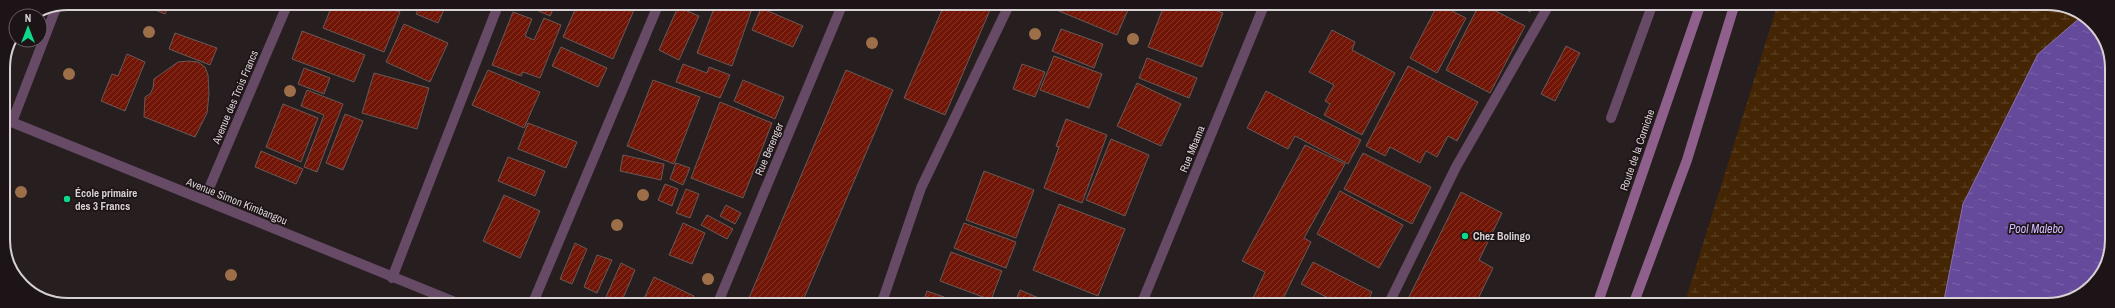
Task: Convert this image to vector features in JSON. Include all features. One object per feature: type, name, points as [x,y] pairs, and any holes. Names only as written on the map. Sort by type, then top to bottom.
[{"type":"main road","name":"Route de la Corniche","points":[[1599,298],[1699,10]]},
{"type":"main road","points":[[1636,298],[1687,160],[1733,10]]},
{"type":"street","name":"Avenue des Trois Francs","points":[[204,200],[285,10]]},
{"type":"street","points":[[392,278],[496,10]]},
{"type":"street","points":[[535,298],[656,10]]},
{"type":"street","name":"Rue Berenger","points":[[720,298],[841,10]]},
{"type":"street","points":[[883,298],[921,188],[1007,10]]},
{"type":"street","name":"Rue Mbama","points":[[1143,298],[1262,10]]},
{"type":"street","points":[[1391,298],[1456,167],[1546,10]]},
{"type":"street","points":[[1611,118],[1650,10]]},
{"type":"street","points":[[10,116],[55,11]]},
{"type":"street","name":"Avenue Simon Kimbangou","points":[[10,122],[444,298]]},
{"type":"green space","points":[[1776,10],[2055,10],[2073,16],[2078,19],[2038,54],[1963,204],[1944,298],[1686,298]]},
{"type":"water","name":"Pool Malebo","points":[[2078,19],[2088,27],[2101,46],[2105,68],[2105,248],[2102,259],[2091,278],[2085,284],[2069,294],[2059,297],[1944,298],[1963,204],[2038,54]]},
{"type":"building","points":[[155,10],[167,10],[165,14]]},
{"type":"building","points":[[330,10],[395,10],[400,12],[384,52],[323,28]]},
{"type":"building","points":[[418,10],[444,10],[438,23],[416,14]]},
{"type":"building","points":[[537,10],[553,10],[550,16]]},
{"type":"building","points":[[575,10],[634,10],[613,59],[563,37]]},
{"type":"building","points":[[677,10],[685,10],[699,16],[679,60],[659,50]]},
{"type":"building","points":[[713,10],[752,10],[732,66],[697,53]]},
{"type":"building","points":[[760,10],[766,10],[803,26],[793,47],[752,30]]},
{"type":"building","points":[[942,10],[990,10],[945,115],[904,98]]},
{"type":"building","points":[[1056,10],[1128,10],[1117,35]]},
{"type":"building","points":[[1162,10],[1215,10],[1223,13],[1202,67],[1148,47]]},
{"type":"building","points":[[1435,10],[1450,10],[1466,18],[1437,73],[1410,58]]},
{"type":"building","points":[[1476,10],[1494,10],[1525,26],[1490,93],[1446,70]]},
{"type":"building","points":[[513,12],[532,19],[525,36],[534,40],[544,18],[561,25],[540,78],[523,72],[521,76],[492,65]]},
{"type":"building","points":[[404,24],[448,43],[430,82],[386,62]]},
{"type":"building","points":[[1061,29],[1103,44],[1094,68],[1052,51]]},
{"type":"building","points":[[1332,30],[1355,42],[1352,50],[1395,73],[1362,135],[1324,115],[1330,104],[1325,101],[1334,85],[1309,72]]},
{"type":"building","points":[[302,31],[365,55],[354,82],[292,59]]},
{"type":"building","points":[[175,33],[217,48],[210,65],[169,49]]},
{"type":"building","points":[[1566,46],[1580,53],[1555,101],[1541,94]]},
{"type":"building","points":[[561,47],[607,68],[598,87],[552,66]]},
{"type":"building","points":[[127,54],[145,62],[125,111],[101,101],[112,74],[118,76]]},
{"type":"building","points":[[1054,56],[1102,74],[1089,108],[1040,90]]},
{"type":"building","points":[[1147,58],[1197,78],[1189,98],[1139,78]]},
{"type":"building","points":[[178,62],[198,62],[205,67],[208,75],[209,94],[207,113],[195,137],[144,117],[145,97],[150,94],[153,88],[154,79]]},
{"type":"building","points":[[683,64],[707,73],[709,67],[730,75],[720,98],[676,82]]},
{"type":"building","points":[[1022,64],[1045,72],[1035,97],[1013,89]]},
{"type":"building","points":[[1408,66],[1478,102],[1457,141],[1448,136],[1437,157],[1426,151],[1420,163],[1390,147],[1385,156],[1366,146]]},
{"type":"building","points":[[304,68],[330,78],[324,94],[298,84]]},
{"type":"building","points":[[488,70],[540,92],[524,128],[472,105]]},
{"type":"building","points":[[846,70],[893,90],[804,298],[749,298]]},
{"type":"building","points":[[374,73],[429,88],[417,129],[362,113]]},
{"type":"building","points":[[653,80],[700,97],[674,164],[627,146]]},
{"type":"building","points":[[743,80],[784,97],[775,119],[734,101]]},
{"type":"building","points":[[1137,83],[1181,104],[1161,146],[1117,126]]},
{"type":"building","points":[[307,90],[343,104],[317,172],[304,167],[324,115],[301,106]]},
{"type":"building","points":[[1266,91],[1361,140],[1348,164],[1295,136],[1288,149],[1247,128]]},
{"type":"building","points":[[720,102],[772,123],[743,198],[691,178]]},
{"type":"building","points":[[283,104],[318,118],[301,162],[266,147]]},
{"type":"building","points":[[345,114],[363,121],[343,170],[326,163]]},
{"type":"building","points":[[1066,119],[1107,135],[1082,203],[1044,188],[1059,147],[1056,146]]},
{"type":"building","points":[[528,123],[577,142],[566,168],[518,149]]},
{"type":"building","points":[[1111,139],[1149,155],[1125,216],[1086,200]]},
{"type":"building","points":[[1305,145],[1345,164],[1304,238],[1311,242],[1283,298],[1253,298],[1265,272],[1242,261]]},
{"type":"building","points":[[261,151],[303,169],[296,184],[255,167]]},
{"type":"building","points":[[1363,153],[1431,187],[1412,224],[1344,189]]},
{"type":"building","points":[[623,155],[664,164],[661,180],[620,171]]},
{"type":"building","points":[[508,157],[545,171],[535,196],[498,181]]},
{"type":"building","points":[[676,163],[690,168],[683,185],[670,179]]},
{"type":"building","points":[[984,171],[1034,190],[1016,238],[966,220]]},
{"type":"building","points":[[665,184],[678,189],[672,206],[658,200]]},
{"type":"building","points":[[686,189],[699,194],[690,218],[676,213]]},
{"type":"building","points":[[1340,191],[1403,225],[1379,268],[1317,234]]},
{"type":"building","name":"Chez Bolingo","points":[[1461,192],[1502,213],[1479,260],[1493,268],[1478,298],[1408,298]]},
{"type":"building","points":[[504,195],[540,211],[520,258],[483,241]]},
{"type":"building","points":[[1059,204],[1125,229],[1098,296],[1033,270]]},
{"type":"building","points":[[726,205],[741,213],[735,224],[720,216]]},
{"type":"building","points":[[707,215],[733,229],[727,239],[701,225]]},
{"type":"building","points":[[683,223],[705,233],[692,264],[669,255]]},
{"type":"building","points":[[964,223],[1016,242],[1006,268],[954,248]]},
{"type":"building","points":[[575,243],[587,249],[572,284],[560,279]]},
{"type":"building","points":[[951,252],[1002,271],[992,298],[986,298],[940,281]]},
{"type":"building","points":[[597,255],[612,260],[597,293],[584,287]]},
{"type":"building","points":[[1313,262],[1372,292],[1369,298],[1328,298],[1301,284]]},
{"type":"building","points":[[621,263],[635,270],[623,298],[606,297]]},
{"type":"building","points":[[654,277],[694,296],[693,298],[644,298]]},
{"type":"building","points":[[1020,290],[1039,298],[1017,298]]},
{"type":"building","points":[[927,291],[944,297],[944,298],[924,298]]},
{"type":"place","name":"École primaire des 3 Francs","points":[[67,199]]},
{"type":"place","name":"Chez Bolingo","points":[[1465,236]]}]
